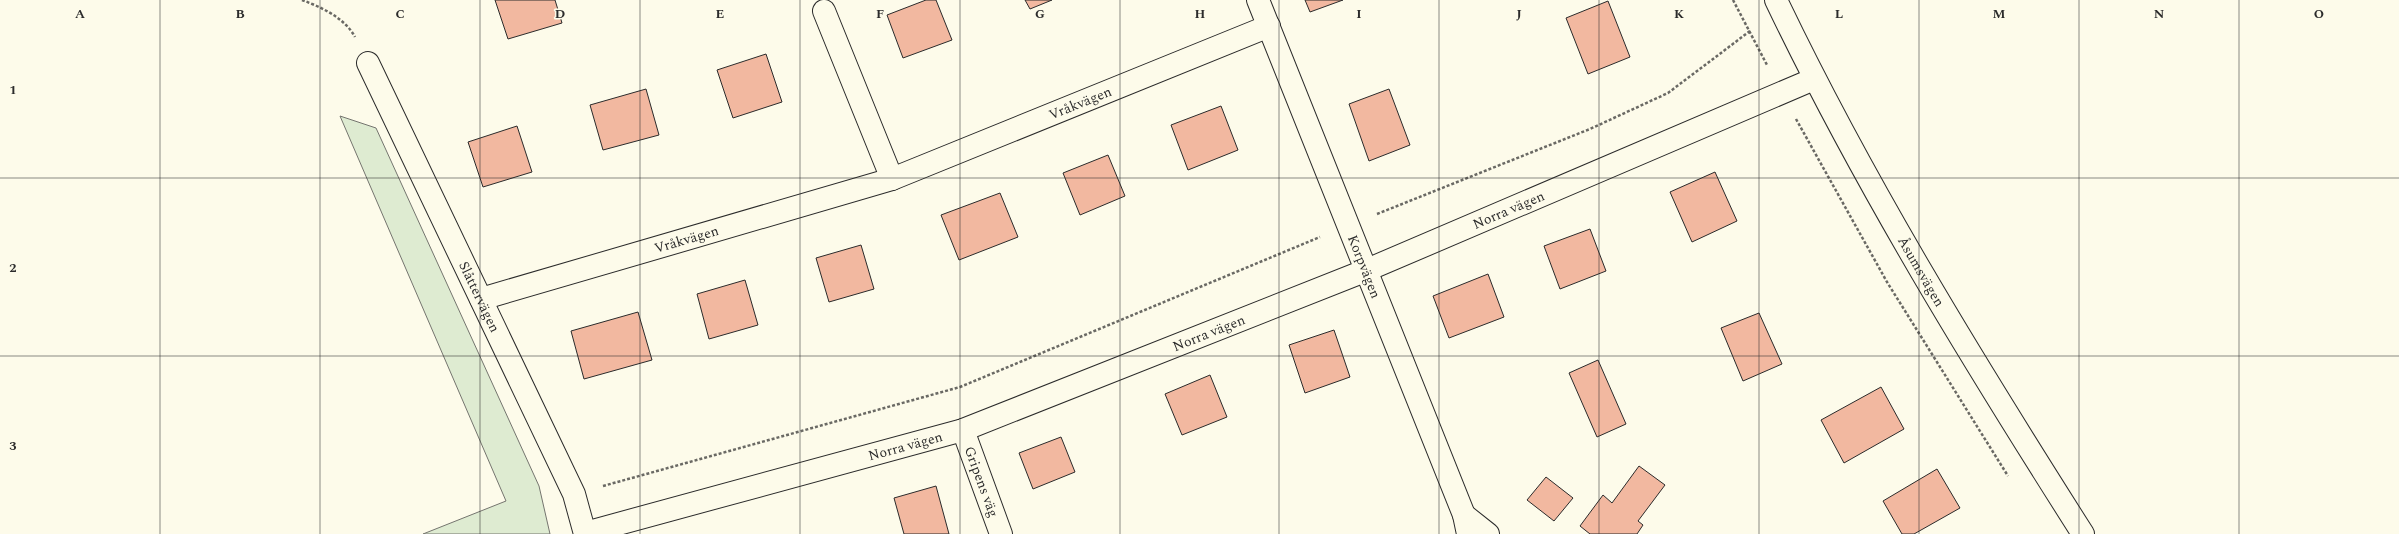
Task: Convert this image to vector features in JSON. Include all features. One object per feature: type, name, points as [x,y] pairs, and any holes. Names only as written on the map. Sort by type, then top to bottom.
[{"type":"street","name":"Korpvägen","points":[[1258,0],[1367,270],[1466,525]]},
{"type":"street","name":"Åsumsvägen","points":[[1776,0],[1814,79],[1903,241],[2000,402],[2084,534]]},
{"type":"street","points":[[824,11],[892,180]]},
{"type":"street","name":"Vråkvägen","points":[[481,299],[892,180],[1269,26]]},
{"type":"street","name":"Slåttervägen","points":[[368,63],[574,494],[585,534]]},
{"type":"street","name":"Norra vägen","points":[[585,534],[963,430],[1367,270],[1814,79]]},
{"type":"street","name":"Gripens väg","points":[[963,430],[1001,534]]},
{"type":"street","points":[[1466,525],[1488,534]]},
{"type":"path","points":[[302,0],[321,8],[340,20],[352,33],[368,63]]},
{"type":"path","points":[[574,494],[960,387],[1349,225],[1590,129],[1668,93],[1750,31]]},
{"type":"green space","points":[[340,116],[376,128],[539,486],[550,534],[423,534],[506,501]]},
{"type":"building","points":[[495,0],[555,0],[562,23],[508,39]]},
{"type":"building","points":[[926,0],[936,0],[952,40],[903,58],[887,15]]},
{"type":"building","points":[[1025,0],[1052,0],[1030,9]]},
{"type":"building","points":[[1305,0],[1343,0],[1310,12]]},
{"type":"building","points":[[1608,1],[1630,57],[1588,74],[1566,18]]},
{"type":"building","points":[[766,54],[782,102],[733,118],[717,70]]},
{"type":"building","points":[[646,89],[659,135],[603,150],[590,105]]},
{"type":"building","points":[[1389,89],[1410,145],[1369,161],[1349,104]]},
{"type":"building","points":[[1221,106],[1238,150],[1188,170],[1171,125]]},
{"type":"building","points":[[517,126],[532,172],[483,187],[468,142]]},
{"type":"building","points":[[1108,155],[1125,196],[1080,215],[1063,173]]},
{"type":"building","points":[[1715,172],[1737,221],[1692,242],[1670,192]]},
{"type":"building","points":[[1000,193],[1018,237],[959,260],[941,215]]},
{"type":"building","points":[[1590,229],[1606,271],[1560,289],[1544,246]]},
{"type":"building","points":[[861,245],[874,289],[829,302],[816,258]]},
{"type":"building","points":[[1488,274],[1504,317],[1449,338],[1433,296]]},
{"type":"building","points":[[745,280],[758,325],[709,339],[697,294]]},
{"type":"building","points":[[638,312],[652,360],[584,379],[571,331]]},
{"type":"building","points":[[1759,313],[1782,364],[1743,381],[1721,328]]},
{"type":"building","points":[[1334,330],[1350,377],[1305,393],[1289,345]]},
{"type":"building","points":[[1598,360],[1626,424],[1597,437],[1569,373]]},
{"type":"building","points":[[1210,375],[1227,417],[1182,435],[1165,394]]},
{"type":"building","points":[[1881,387],[1904,429],[1844,463],[1821,420]]},
{"type":"building","points":[[1061,437],[1075,472],[1033,489],[1019,453]]},
{"type":"building","points":[[1639,466],[1665,485],[1638,521],[1643,525],[1637,534],[1590,534],[1580,526],[1603,495],[1612,503]]},
{"type":"building","points":[[1937,469],[1960,508],[1914,534],[1902,534],[1883,501]]},
{"type":"building","points":[[1546,477],[1573,498],[1554,521],[1527,500]]},
{"type":"building","points":[[936,486],[949,534],[904,534],[894,498]]}]
